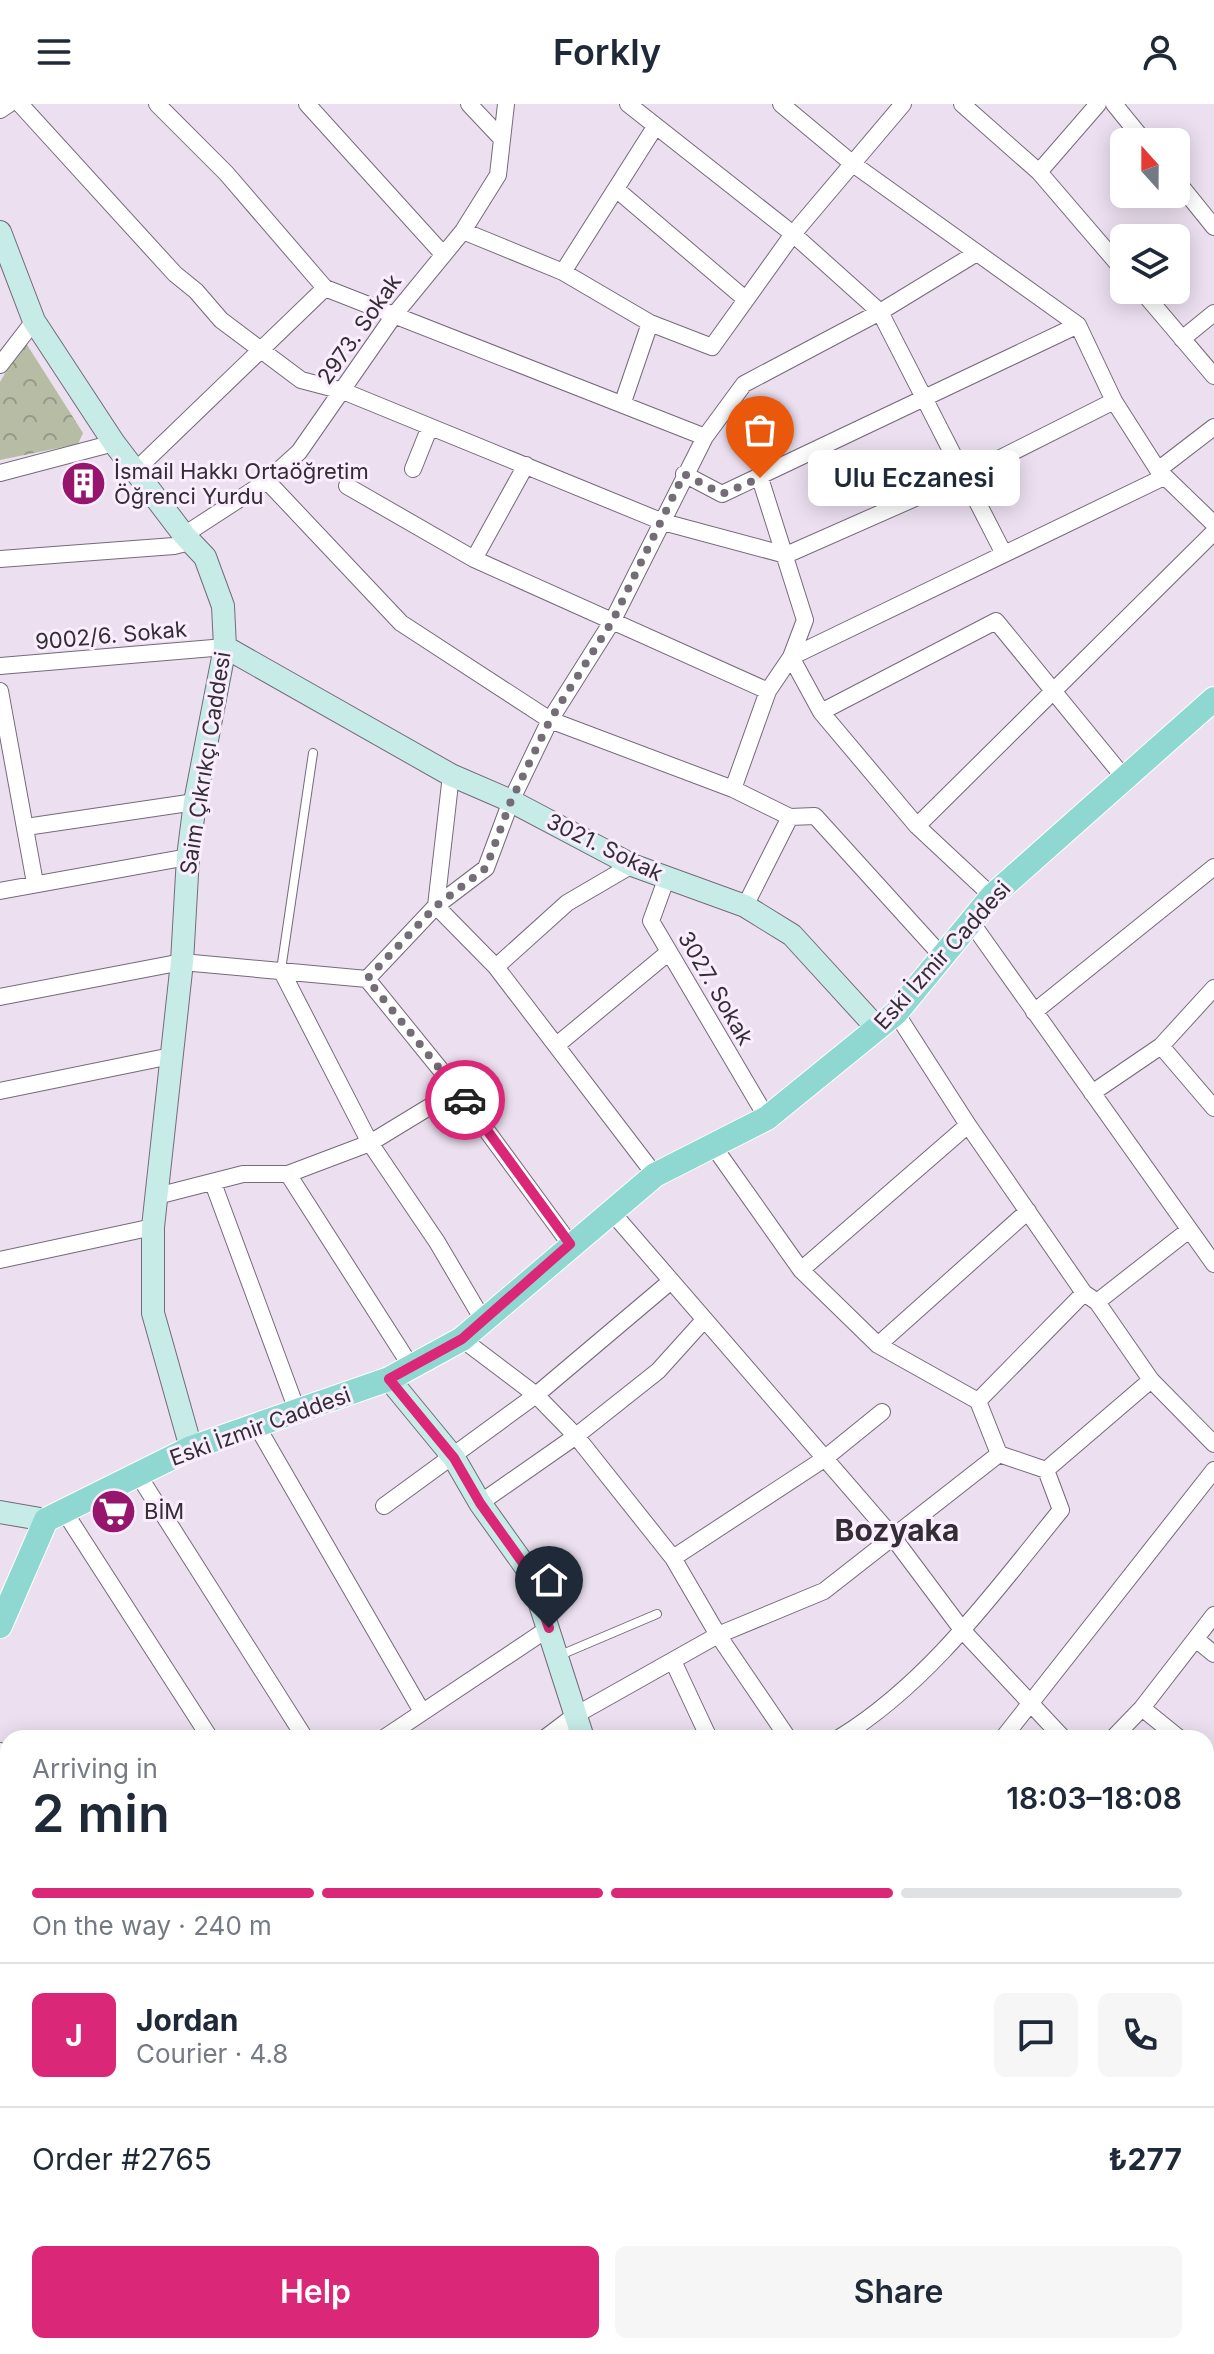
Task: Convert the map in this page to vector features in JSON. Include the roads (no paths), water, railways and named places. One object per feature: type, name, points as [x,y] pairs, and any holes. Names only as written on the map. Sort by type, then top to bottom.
[{"type":"main road","name":"Saim Çıkrıkçı Caddesi","points":[[0,232],[34,321],[114,443],[205,557],[223,606],[225,647],[195,802],[188,857],[182,962],[153,1227],[153,1313],[191,1448]]},
{"type":"main road","name":"3021. Sokak","points":[[225,647],[451,775],[511,801],[632,865],[745,906],[792,935],[886,1021]]},
{"type":"main road","name":"Eski İzmir Caddesi","points":[[55,1515],[191,1448],[258,1428],[389,1379],[462,1339],[610,1210],[655,1175],[767,1118],[886,1021],[992,896],[1214,699]]},
{"type":"main road","points":[[389,1379],[454,1458],[480,1503],[530,1573],[580,1730]]},
{"type":"main road","points":[[0,1512],[55,1515],[0,1626]]},
{"type":"street","points":[[0,110],[9,104]]},
{"type":"street","points":[[20,104],[175,274],[259,352],[301,380],[343,391],[429,429],[663,522],[786,555],[965,476],[1114,401]]},
{"type":"street","points":[[157,104],[226,173],[325,288],[623,402],[705,437]]},
{"type":"street","points":[[307,104],[442,253]]},
{"type":"street","points":[[469,104],[501,138]]},
{"type":"street","name":"2973. Sokak","points":[[187,538],[267,481],[299,452],[395,314],[463,231],[498,175],[506,104]]},
{"type":"street","points":[[628,104],[793,234],[880,312],[1004,554]]},
{"type":"street","points":[[781,104],[853,164],[1078,325],[1114,401],[1161,474],[1214,524]]},
{"type":"street","points":[[463,231],[563,272],[650,323],[712,347],[744,298],[793,234],[903,104]]},
{"type":"street","points":[[962,104],[1039,172],[1110,255]]},
{"type":"street","points":[[1039,172],[1098,104]]},
{"type":"street","points":[[1114,104],[1134,128]]},
{"type":"street","points":[[563,272],[655,127]]},
{"type":"street","points":[[616,189],[744,298]]},
{"type":"street","points":[[1190,197],[1214,227]]},
{"type":"street","points":[[367,979],[436,906],[486,868],[511,801],[550,720],[613,620],[705,437],[744,384],[880,312],[975,254]]},
{"type":"street","points":[[135,471],[325,288]]},
{"type":"street","points":[[1153,304],[1214,376]]},
{"type":"street","points":[[1182,339],[1214,313]]},
{"type":"street","points":[[0,365],[34,321]]},
{"type":"street","points":[[623,402],[650,323]]},
{"type":"street","points":[[684,474],[722,494],[760,478],[923,395],[1078,325]]},
{"type":"street","points":[[791,657],[1161,474],[1214,427]]},
{"type":"street","points":[[413,469],[429,429]]},
{"type":"street","points":[[0,473],[114,443]]},
{"type":"street","points":[[474,559],[526,465]]},
{"type":"street","points":[[733,789],[768,691],[791,657],[805,620],[760,478]]},
{"type":"street","points":[[267,481],[401,623],[550,720],[733,789],[790,817],[815,816],[941,955]]},
{"type":"street","points":[[347,486],[474,559],[768,691]]},
{"type":"street","points":[[917,826],[1214,532]]},
{"type":"street","points":[[0,559],[174,546],[187,538]]},
{"type":"street","points":[[821,712],[996,621],[1126,780]]},
{"type":"street","name":"9002/6. Sokak","points":[[0,666],[225,647]]},
{"type":"street","points":[[791,657],[821,712],[917,826],[992,896]]},
{"type":"street","points":[[0,691],[5,752],[26,827],[35,883]]},
{"type":"street","points":[[436,906],[451,775]]},
{"type":"street","points":[[26,827],[195,802]]},
{"type":"street","points":[[745,906],[790,817]]},
{"type":"street","points":[[0,891],[188,857]]},
{"type":"street","points":[[496,967],[567,903],[632,865]]},
{"type":"street","points":[[1034,1012],[1214,867]]},
{"type":"street","name":"3027. Sokak","points":[[667,877],[651,921],[767,1118]]},
{"type":"street","points":[[436,906],[496,967],[558,1044],[655,1175]]},
{"type":"street","points":[[971,922],[1214,1264]]},
{"type":"street","points":[[558,1044],[669,952]]},
{"type":"street","points":[[0,997],[182,962],[367,979],[457,1090],[570,1244]]},
{"type":"street","points":[[281,970],[370,1143],[437,1242],[483,1320]]},
{"type":"street","points":[[1092,1093],[1161,1046],[1214,988]]},
{"type":"street","points":[[886,1021],[968,1125],[1151,1380],[1214,1444]]},
{"type":"street","points":[[1161,1046],[1214,1108]]},
{"type":"street","points":[[0,1091],[171,1056]]},
{"type":"street","points":[[157,1196],[243,1174],[288,1174],[370,1143],[457,1090]]},
{"type":"street","points":[[801,1270],[968,1125]]},
{"type":"street","points":[[714,1147],[801,1270],[878,1345],[978,1401],[999,1454],[1046,1470]]},
{"type":"street","points":[[288,1174],[412,1368]]},
{"type":"street","points":[[213,1183],[298,1413]]},
{"type":"street","points":[[610,1210],[892,1536],[963,1631],[1029,1706],[1054,1730]]},
{"type":"street","points":[[878,1345],[1028,1211]]},
{"type":"street","points":[[0,1260],[153,1227]]},
{"type":"street","points":[[978,1401],[1090,1298],[1189,1230]]},
{"type":"street","points":[[384,1506],[454,1458],[536,1395],[671,1281]]},
{"type":"street","points":[[480,1503],[576,1436],[658,1371],[704,1320]]},
{"type":"street","points":[[462,1339],[536,1395],[576,1436],[673,1558],[718,1635],[783,1730]]},
{"type":"street","points":[[1046,1470],[1151,1380]]},
{"type":"street","points":[[673,1558],[824,1459],[882,1412]]},
{"type":"street","points":[[258,1428],[421,1710]]},
{"type":"street","points":[[556,1730],[574,1716],[718,1635],[824,1591],[999,1454]]},
{"type":"street","points":[[852,1730],[876,1715],[963,1631],[1061,1510],[1046,1470]]},
{"type":"street","points":[[1010,1730],[1214,1470]]},
{"type":"street","points":[[137,1473],[300,1730]]},
{"type":"street","points":[[55,1515],[204,1730]]},
{"type":"street","points":[[1121,1730],[1142,1708],[1214,1615]]},
{"type":"street","points":[[395,1730],[549,1628]]},
{"type":"street","points":[[1197,1640],[1214,1654]]},
{"type":"street","points":[[673,1661],[705,1730]]},
{"type":"street","points":[[1142,1708],[1169,1730]]},
{"type":"lane","points":[[281,970],[313,753]]},
{"type":"lane","points":[[557,1656],[657,1614]]},
{"type":"place","name":"Ulu Eczanesi","points":[[760,478]]},
{"type":"place","name":"İsmail Hakkı Ortaöğretim Öğrenci Yurdu","points":[[83,484]]},
{"type":"place","name":"BİM","points":[[113,1511]]},
{"type":"district","name":"Bozyaka","points":[[897,1531]]}]
